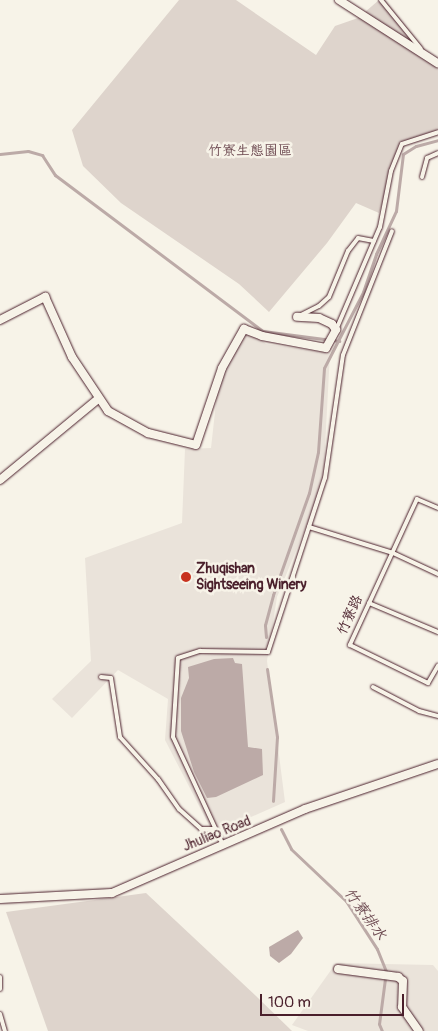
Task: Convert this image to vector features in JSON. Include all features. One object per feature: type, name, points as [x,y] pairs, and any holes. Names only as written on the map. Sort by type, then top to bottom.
[{"type":"street","points":[[339,0],[438,64]]},
{"type":"street","points":[[0,320],[45,297],[72,356],[81,365],[98,399],[108,411],[148,433],[196,444],[222,368],[244,329],[262,336],[326,348],[336,330],[332,324],[319,318],[297,317]]},
{"type":"street","points":[[0,480],[98,399]]},
{"type":"street","name":"Jhuliao Road","points":[[0,900],[112,892],[305,810],[438,764]]},
{"type":"street","points":[[338,969],[398,977],[403,981],[402,1007],[419,1031]]},
{"type":"lane","points":[[381,0],[413,42],[438,64]]},
{"type":"lane","points":[[336,330],[374,241],[391,171],[402,144],[438,132]]},
{"type":"lane","points":[[422,177],[426,158],[438,153]]},
{"type":"lane","points":[[223,845],[173,737],[178,658],[200,651],[268,652],[325,478],[343,355],[392,231]]},
{"type":"lane","points":[[297,317],[320,306],[329,297],[348,251],[358,238],[374,241]]},
{"type":"lane","name":"竹寮路","points":[[438,508],[417,499],[350,645],[428,684],[438,666]]},
{"type":"lane","points":[[309,527],[393,554],[438,574]]},
{"type":"lane","points":[[369,603],[438,632]]},
{"type":"lane","points":[[101,677],[111,678],[120,737],[158,779],[179,810],[201,828],[214,829]]},
{"type":"lane","points":[[373,687],[419,711],[438,716]]},
{"type":"lane","points":[[0,977],[0,990]]},
{"type":"lane","points":[[0,1014],[5,1031]]},
{"type":"shaded area","name":"Zhuqishan Sightseeing Winery","points":[[248,328],[266,344],[330,353],[323,485],[277,597],[267,661],[285,802],[235,824],[211,829],[165,740],[168,699],[118,670],[72,718],[52,699],[91,661],[85,558],[182,523],[185,449],[211,448],[219,376]]},
{"type":"shaded area","points":[[233,658],[235,663],[242,664],[248,747],[262,749],[263,775],[216,797],[207,798],[194,772],[181,731],[181,698],[189,678],[188,667],[214,659]]},
{"type":"shaded area","points":[[298,930],[303,938],[291,954],[279,963],[270,956],[269,947]]},
{"type":"shaded area","points":[[336,963],[433,965],[438,971],[438,1031],[308,1031],[292,1025]]},
{"type":"green space","name":"竹寮生態園區","points":[[179,0],[236,0],[316,55],[335,26],[358,18],[379,0],[385,0],[438,66],[438,132],[403,144],[379,213],[356,203],[327,243],[269,312],[239,284],[121,203],[83,166],[72,130]]},
{"type":"green space","points":[[146,893],[292,1031],[48,1031],[6,912]]},
{"type":"waterway","points":[[266,637],[265,625],[273,595],[309,493],[318,452],[324,368],[363,292],[376,254],[396,211],[403,154],[416,146],[438,140]]},
{"type":"waterway","points":[[0,154],[28,151],[42,155],[55,175],[263,331],[339,341]]},
{"type":"waterway","points":[[267,669],[277,737],[273,801]]},
{"type":"waterway","name":"竹寮排水","points":[[281,829],[291,849],[346,901],[377,949],[386,971],[379,1024],[382,1031]]},
{"type":"place","name":"Zhuqishan Sightseeing Winery","points":[[186,577]]}]
